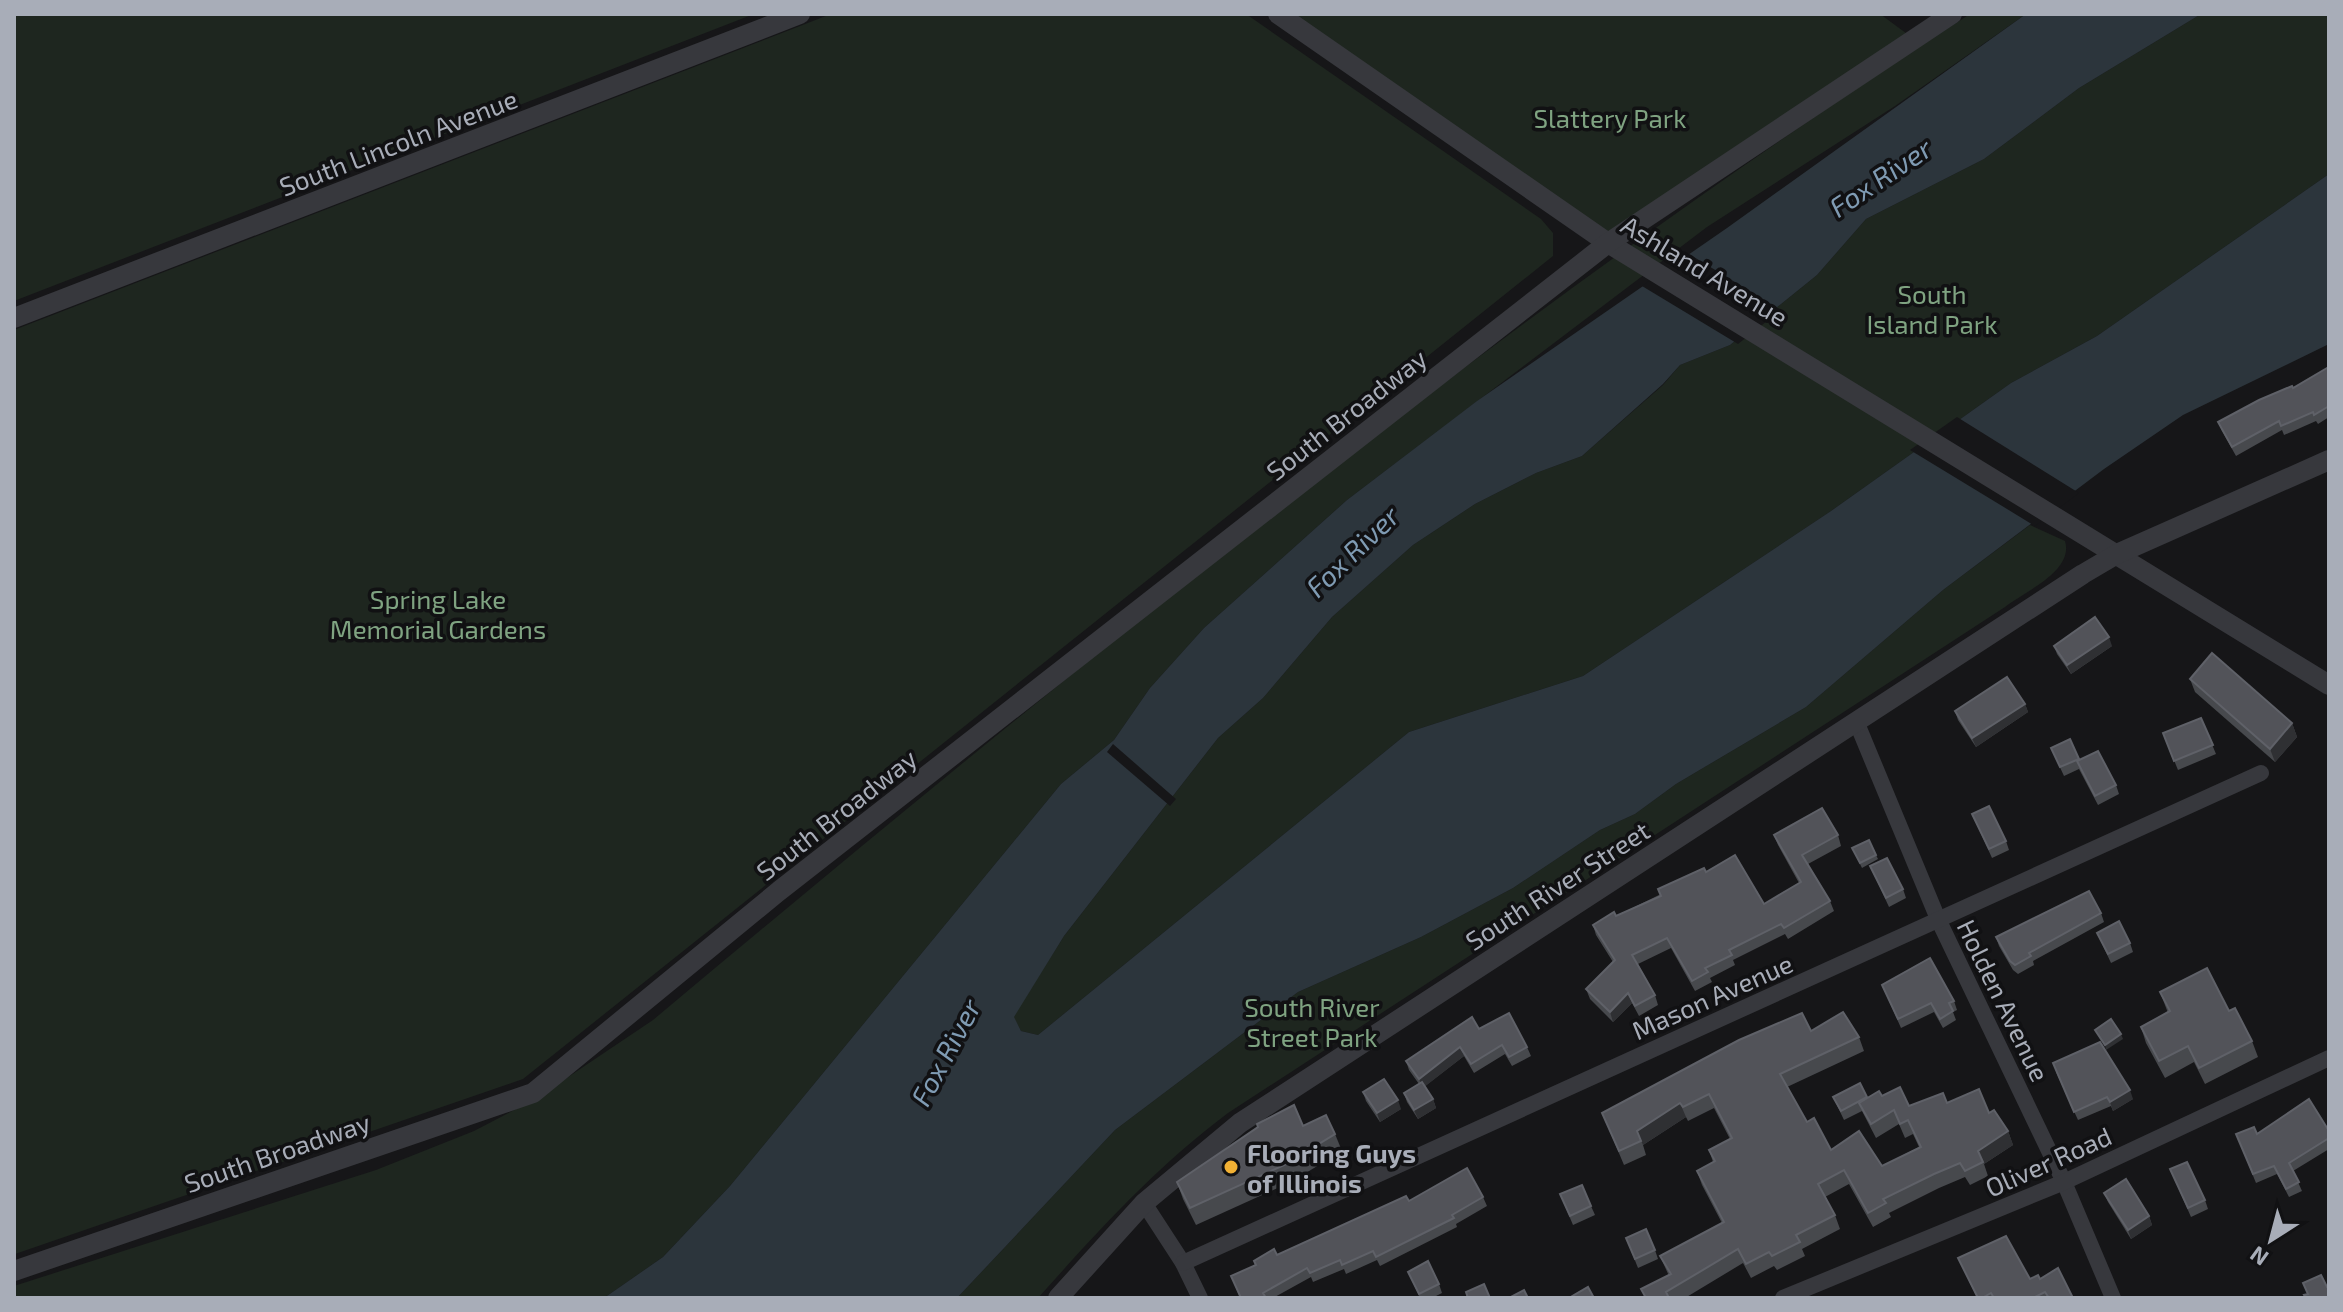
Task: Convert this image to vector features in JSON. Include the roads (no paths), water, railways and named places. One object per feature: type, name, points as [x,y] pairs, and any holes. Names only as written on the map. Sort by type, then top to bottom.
[{"type":"street","name":"South Lincoln Avenue","points":[[14,318],[800,14]]},
{"type":"street","name":"Ashland Avenue","points":[[1278,14],[1608,243],[1662,273],[2329,685]]},
{"type":"street","name":"South Broadway","points":[[14,1271],[533,1093],[779,891],[1608,243],[1952,14]]},
{"type":"street","name":"South River Street","points":[[1058,1298],[1144,1203],[1240,1123],[2117,554],[2329,460]]},
{"type":"street","name":"Holden Avenue","points":[[1856,721],[1938,919],[2064,1182],[2113,1298]]},
{"type":"street","name":"Mason Avenue","points":[[1183,1263],[2261,773]]},
{"type":"street","name":"Oliver Road","points":[[1783,1298],[2064,1182],[2329,1058]]},
{"type":"street","points":[[1144,1203],[1183,1263],[1200,1298]]},
{"type":"water","name":"Fox River","points":[[2026,14],[2201,14],[2079,88],[1984,159],[1866,219],[1817,275],[1730,345],[1680,365],[1582,456],[1536,473],[1475,504],[1413,545],[1332,617],[1263,698],[1218,738],[1064,936],[1014,1017],[1021,1031],[1038,1035],[1409,732],[1583,676],[1831,511],[2011,383],[2097,336],[2329,174],[2329,344],[2183,415],[2104,469],[1943,590],[1806,707],[1676,784],[1635,814],[1600,830],[1513,888],[1421,937],[1298,992],[1115,1130],[957,1298],[604,1298],[663,1257],[730,1186],[1061,784],[1114,740],[1150,688],[1204,628],[1347,500],[1477,401],[1727,228]]},
{"type":"place","name":"Flooring Guys of Illinois","points":[[1231,1167]]},
{"type":"park label","name":"Slattery Park","points":[[1610,117]]},
{"type":"park label","name":"South Island Park","points":[[1932,308]]},
{"type":"park label","name":"Spring Lake Memorial Gardens","points":[[438,613]]},
{"type":"park label","name":"South River Street Park","points":[[1312,1021]]}]
